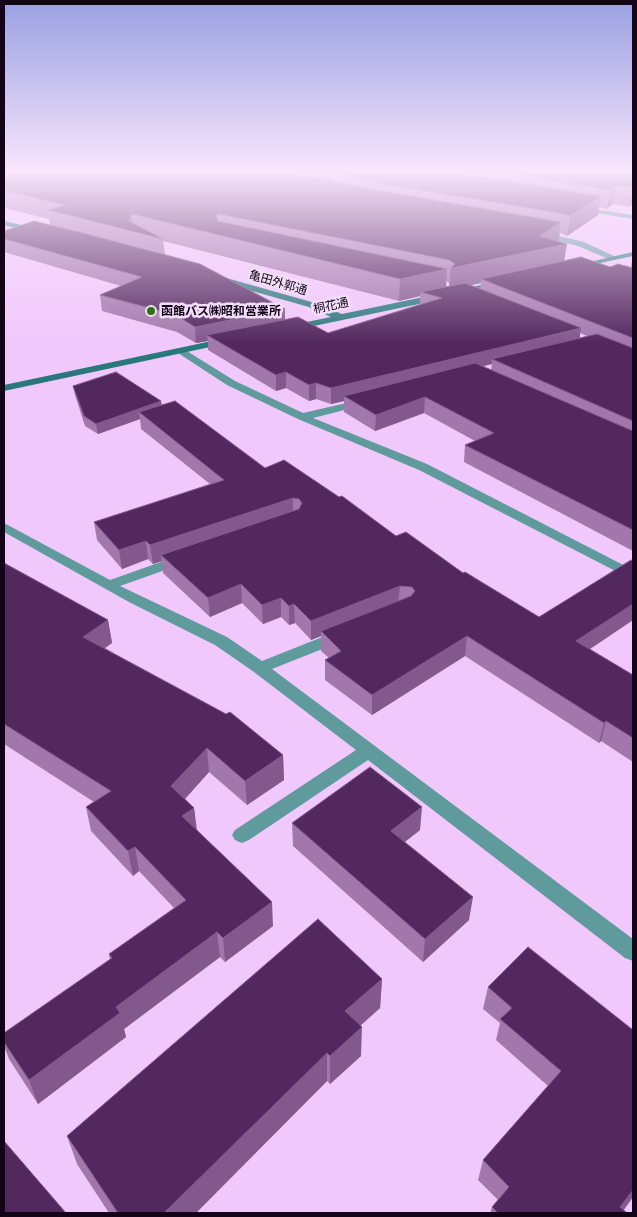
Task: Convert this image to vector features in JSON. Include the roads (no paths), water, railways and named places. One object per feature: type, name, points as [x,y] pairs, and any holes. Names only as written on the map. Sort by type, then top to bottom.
[{"type":"street","points":[[32,230],[41,232]]},
{"type":"street","points":[[528,230],[556,236],[614,258]]},
{"type":"street","points":[[568,268],[633,254]]},
{"type":"street","points":[[587,264],[606,270]]},
{"type":"street","name":"亀田外郭通","points":[[218,279],[312,305],[340,317]]},
{"type":"street","name":"桐花通","points":[[278,330],[512,281]]},
{"type":"street","points":[[464,292],[482,299]]},
{"type":"street","points":[[4,388],[240,338]]},
{"type":"street","points":[[182,351],[231,384],[302,417],[423,467],[633,576]]},
{"type":"street","points":[[302,417],[370,400]]},
{"type":"street","points":[[4,527],[108,585],[222,641],[633,951]]},
{"type":"street","points":[[108,585],[192,556]]},
{"type":"street","points":[[260,668],[350,632]]},
{"type":"street","points":[[242,835],[369,750]]},
{"type":"place","name":"函館バス㈱昭和営業所","points":[[151,311]]}]
